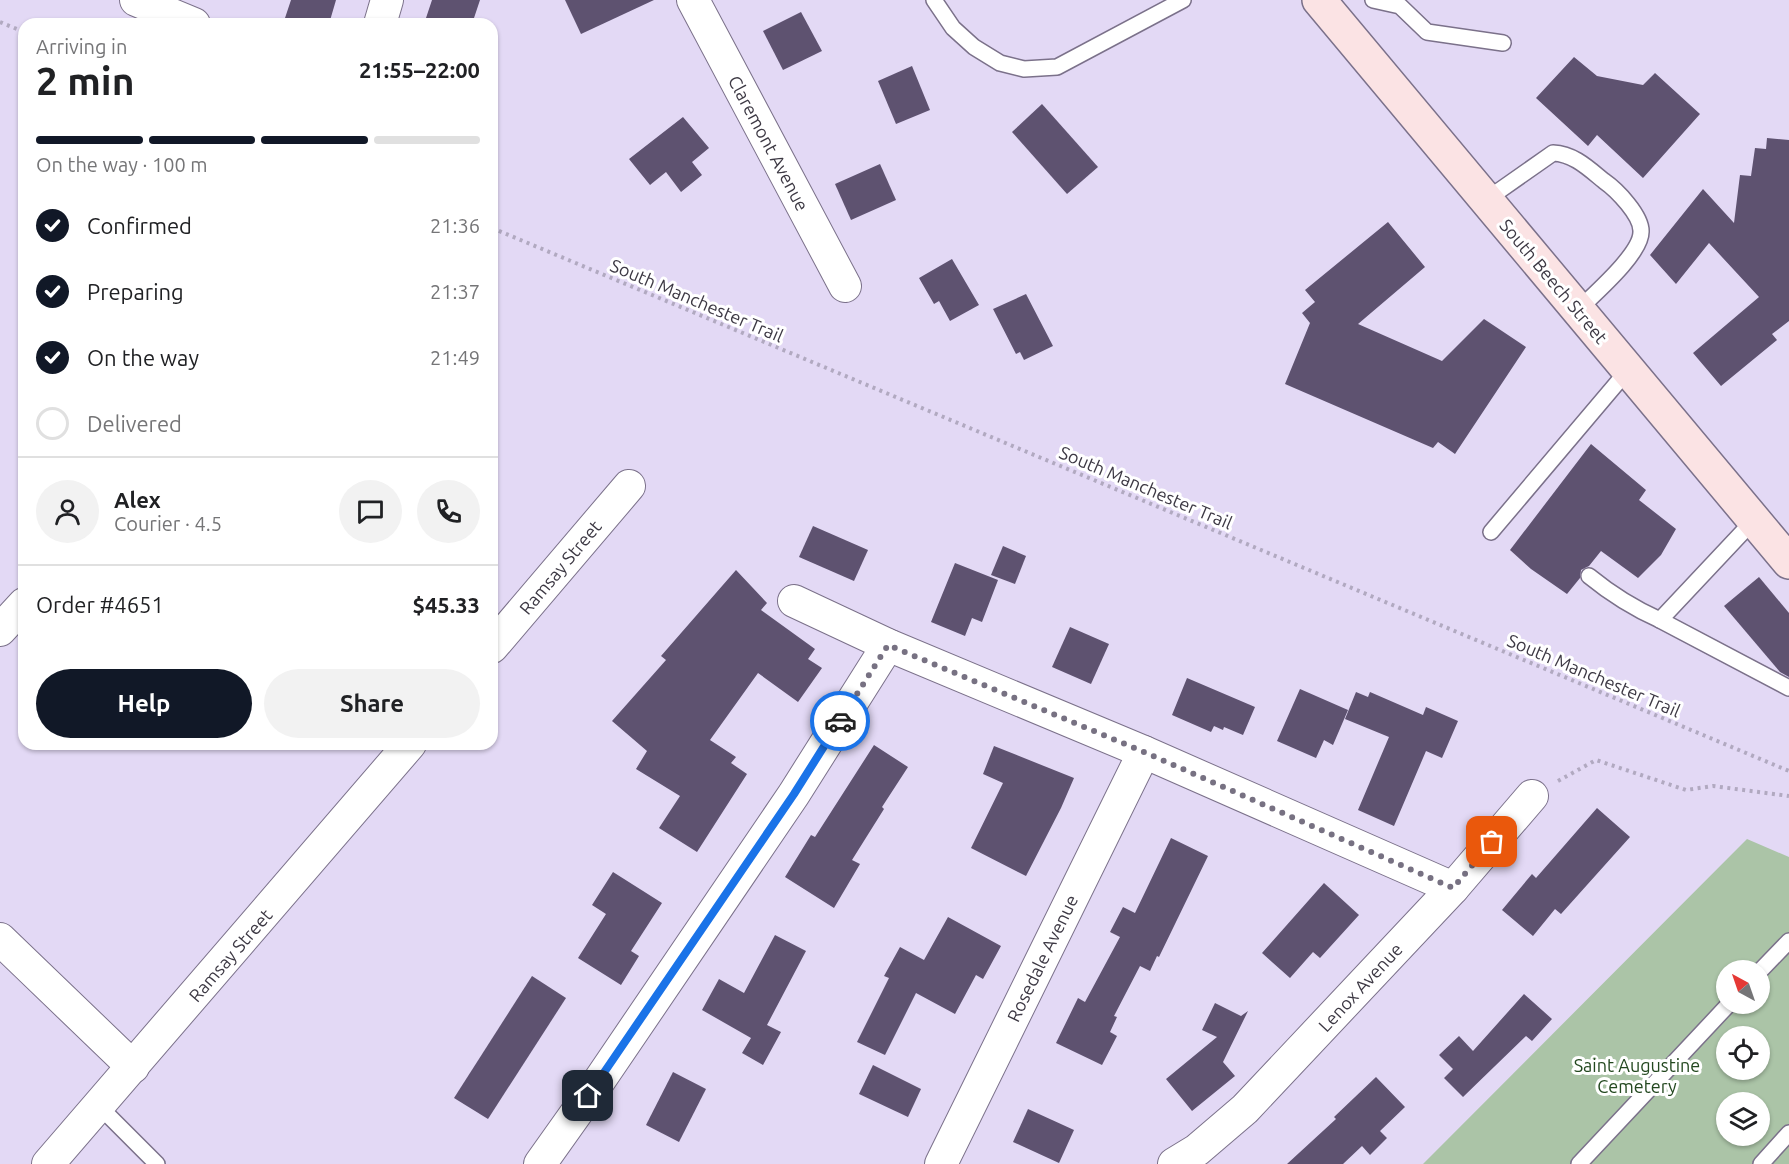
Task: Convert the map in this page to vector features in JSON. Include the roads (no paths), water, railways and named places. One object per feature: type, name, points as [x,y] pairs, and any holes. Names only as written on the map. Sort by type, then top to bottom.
[{"type":"street","points":[[136,0],[180,18]]},
{"type":"street","points":[[382,18],[387,0]]},
{"type":"street","name":"Claremont Avenue","points":[[693,0],[845,286]]},
{"type":"street","name":"South Beech Street","points":[[1319,0],[1789,561]]},
{"type":"street","name":"Ramsay Street","points":[[498,640],[628,486]]},
{"type":"street","points":[[794,601],[888,645],[1144,752],[1453,888]]},
{"type":"street","points":[[0,630],[18,610]]},
{"type":"street","points":[[540,1164],[794,794],[888,645]]},
{"type":"street","name":"Ramsay Street","points":[[48,1164],[405,750]]},
{"type":"street","name":"Rosedale Avenue","points":[[940,1164],[1144,752]]},
{"type":"street","name":"Lenox Avenue","points":[[1174,1164],[1197,1150],[1245,1109],[1453,888],[1532,796]]},
{"type":"street","points":[[0,939],[133,1066]]},
{"type":"lane","points":[[934,0],[953,28],[974,47],[1000,63],[1024,69],[1057,67],[1183,0]]},
{"type":"lane","points":[[1373,0],[1400,6],[1427,32],[1503,43]]},
{"type":"lane","points":[[1486,200],[1553,153],[1566,153],[1612,186],[1638,218],[1642,233],[1630,257],[1578,310]]},
{"type":"lane","points":[[1491,532],[1628,370]]},
{"type":"lane","points":[[1659,620],[1754,520]]},
{"type":"lane","points":[[1589,576],[1611,594],[1635,609],[1789,688]]},
{"type":"lane","points":[[1770,961],[1789,941]]},
{"type":"lane","points":[[1579,1164],[1720,1014]]},
{"type":"lane","points":[[99,1106],[157,1164]]},
{"type":"lane","points":[[1761,1164],[1789,1133]]},
{"type":"park label","name":"Saint Augustine Cemetery","points":[[1637,1075]]}]
